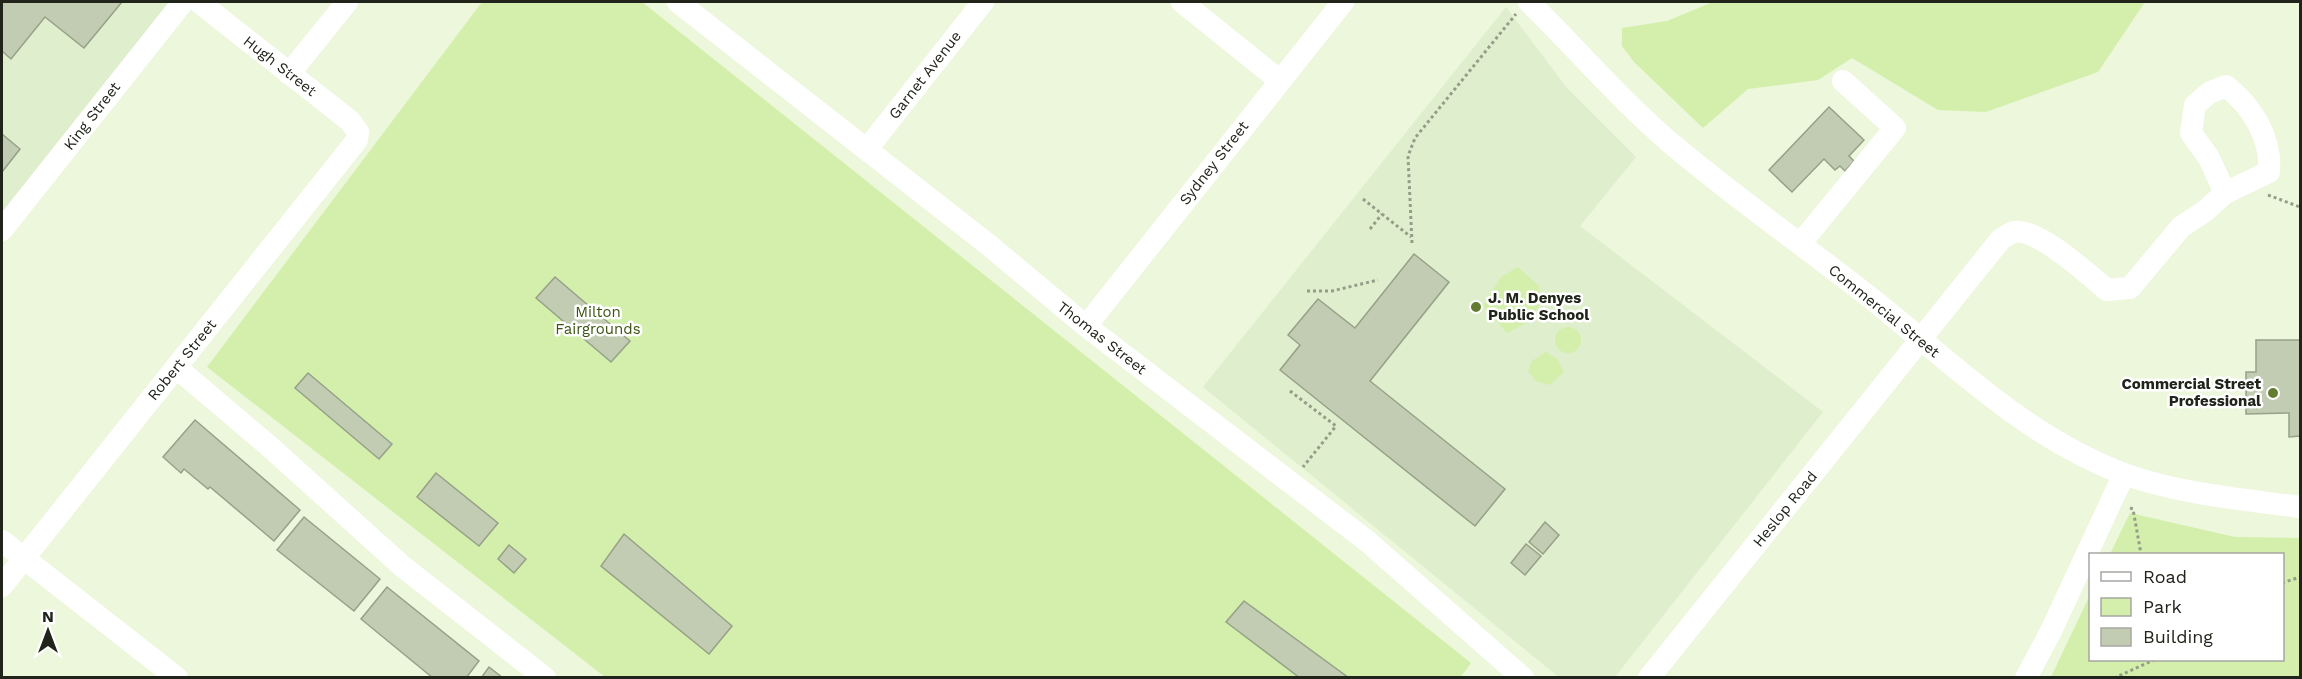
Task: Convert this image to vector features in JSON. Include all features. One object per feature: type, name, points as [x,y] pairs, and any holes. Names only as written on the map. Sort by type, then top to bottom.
[{"type":"street","name":"King Street","points":[[2,230],[183,2]]},
{"type":"street","name":"Hugh Street","points":[[199,2],[350,121],[358,132]]},
{"type":"street","points":[[289,74],[346,2]]},
{"type":"street","name":"Thomas Street","points":[[678,2],[990,246],[1086,326],[1367,540],[1523,678]]},
{"type":"street","name":"Garnet Avenue","points":[[867,149],[983,2]]},
{"type":"street","points":[[1182,2],[1279,80]]},
{"type":"street","name":"Sydney Street","points":[[1086,326],[1343,2]]},
{"type":"street","name":"Commercial Street","points":[[1524,6],[1638,114],[1709,174],[1920,340],[2039,430],[2084,456],[2124,474],[2173,488],[2210,495],[2301,507]]},
{"type":"street","points":[[1800,244],[1895,128],[1843,81]]},
{"type":"street","name":"Robert Street","points":[[2,586],[357,140],[358,132]]},
{"type":"street","name":"Heslop Road","points":[[1649,678],[2001,239],[2015,232],[2033,235],[2070,260],[2107,290],[2130,288],[2181,226],[2234,189]]},
{"type":"street","points":[[177,368],[270,447],[402,566],[545,678]]},
{"type":"street","points":[[2026,678],[2051,631],[2124,474]]},
{"type":"street","points":[[2,541],[177,678]]},
{"type":"path","points":[[1412,243],[1408,156],[1415,138],[1524,6]]},
{"type":"path","points":[[2234,189],[2301,207]]},
{"type":"path","points":[[1363,199],[1412,237]]},
{"type":"path","points":[[1370,229],[1382,214]]},
{"type":"path","points":[[1307,291],[1332,291],[1378,280]]},
{"type":"path","points":[[1290,391],[1336,426],[1291,483]]},
{"type":"path","points":[[2113,499],[2133,509],[2141,553]]},
{"type":"path","points":[[2284,583],[2301,578]]},
{"type":"path","points":[[2114,678],[2152,661]]},
{"type":"shaded area","points":[[2,2],[198,2],[2,217]]},
{"type":"shaded area","name":"J. M. Denyes Public School","points":[[1506,7],[1567,88],[1636,157],[1580,226],[1823,412],[1615,677],[1560,678],[1203,387]]},
{"type":"green space","name":"Milton Fairgrounds","points":[[482,2],[642,2],[1471,663],[1460,678],[605,677],[207,367]]},
{"type":"green space","points":[[1713,2],[2145,2],[2098,72],[1986,112],[1938,110],[1852,58],[1818,80],[1748,89],[1703,128],[1634,62],[1622,46],[1622,28],[1667,21]]},
{"type":"green space","points":[[1518,267],[1539,286],[1541,304],[1526,323],[1507,333],[1483,306],[1501,277]]},
{"type":"green space","points":[[1568,327],[1577,331],[1581,340],[1577,349],[1568,353],[1559,349],[1555,340],[1559,331]]},
{"type":"green space","points":[[1546,352],[1557,359],[1564,372],[1550,385],[1536,381],[1528,371],[1532,361]]},
{"type":"green space","points":[[2130,513],[2235,537],[2300,538],[2300,677],[2051,677],[2089,597],[2089,661],[2284,661],[2284,553],[2110,553]]},
{"type":"building","points":[[2,2],[122,2],[84,48],[45,17],[11,59],[2,51]]},
{"type":"building","points":[[1829,107],[1864,140],[1849,156],[1854,161],[1845,171],[1840,166],[1835,170],[1824,159],[1792,192],[1769,170]]},
{"type":"building","points":[[2,134],[20,149],[2,172]]},
{"type":"building","points":[[1414,254],[1449,282],[1370,381],[1505,489],[1475,526],[1280,370],[1300,345],[1288,335],[1318,299],[1355,328]]},
{"type":"building","points":[[555,277],[630,341],[611,362],[536,298]]},
{"type":"building","name":"Commercial Street Professional","points":[[2256,340],[2300,340],[2300,436],[2289,437],[2289,413],[2246,414],[2246,372],[2256,372]]},
{"type":"building","points":[[308,373],[392,444],[379,459],[295,388]]},
{"type":"building","points":[[195,420],[300,510],[274,541],[210,487],[208,489],[184,469],[181,473],[163,457]]},
{"type":"building","points":[[436,473],[498,523],[479,546],[417,497]]},
{"type":"building","points":[[304,517],[380,579],[354,611],[277,550]]},
{"type":"building","points":[[1545,522],[1559,535],[1543,554],[1529,542]]},
{"type":"building","points":[[624,534],[732,626],[709,654],[601,566]]},
{"type":"building","points":[[1526,544],[1541,556],[1525,575],[1511,563]]},
{"type":"building","points":[[509,545],[526,559],[514,573],[498,559]]},
{"type":"building","points":[[387,587],[479,661],[466,678],[433,678],[361,619]]},
{"type":"building","points":[[1244,601],[1349,678],[1300,678],[1226,622]]},
{"type":"building","points":[[489,667],[503,678],[481,678]]},
{"type":"place","name":"J. M. Denyes Public School","points":[[1476,307]]},
{"type":"place","name":"Commercial Street Professional","points":[[2273,393]]}]
